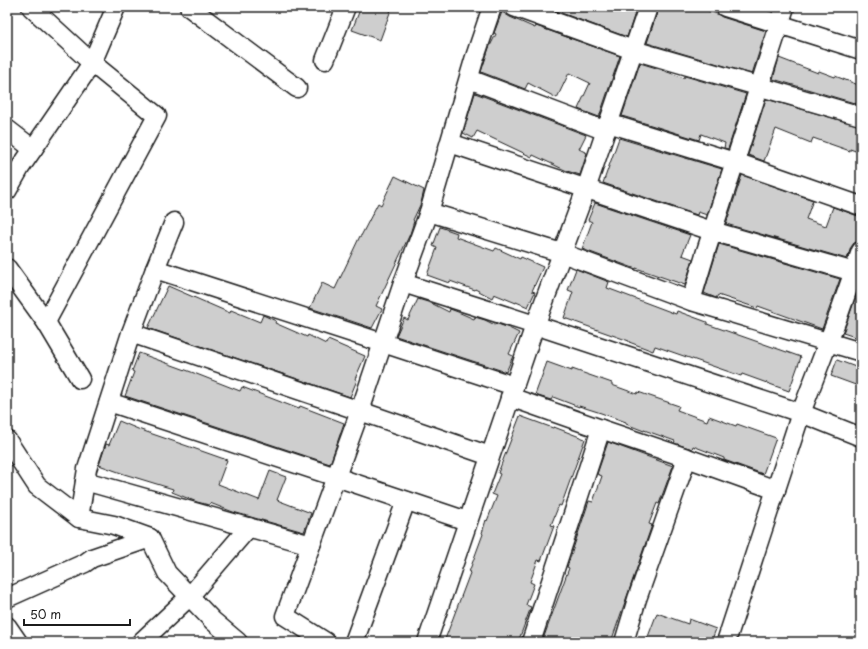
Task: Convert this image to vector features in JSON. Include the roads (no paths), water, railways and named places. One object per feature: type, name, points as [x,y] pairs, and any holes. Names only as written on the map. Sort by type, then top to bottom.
[{"type":"street","points":[[31,7],[92,63],[158,116],[46,322]]},
{"type":"street","points":[[7,191],[20,168],[92,63],[116,7]]},
{"type":"street","points":[[189,7],[297,88]]},
{"type":"street","points":[[325,60],[346,7]]},
{"type":"street","points":[[315,639],[285,616],[360,411],[403,283],[429,212],[468,79],[492,7]]},
{"type":"street","points":[[514,7],[633,50],[861,116]]},
{"type":"street","points":[[427,642],[535,325],[586,189],[648,7]]},
{"type":"street","points":[[726,7],[861,50]]},
{"type":"street","points":[[691,301],[785,7]]},
{"type":"street","points":[[468,79],[607,127],[735,162],[861,206]]},
{"type":"street","points":[[7,129],[33,149]]},
{"type":"street","points":[[450,143],[712,232],[854,272]]},
{"type":"street","points":[[429,212],[562,253],[691,301],[861,352]]},
{"type":"street","points":[[79,518],[87,469],[131,333],[174,222]]},
{"type":"street","points":[[726,642],[801,413],[861,251]]},
{"type":"street","points":[[7,268],[46,322],[80,380]]},
{"type":"street","points":[[155,269],[383,343],[512,392],[601,429],[776,490]]},
{"type":"street","points":[[403,283],[801,413],[861,437]]},
{"type":"street","points":[[131,333],[490,456]]},
{"type":"street","points":[[109,402],[406,500],[467,522]]},
{"type":"street","points":[[531,642],[601,429]]},
{"type":"street","points":[[7,440],[37,486],[79,518],[114,525],[150,538],[167,573],[213,621],[238,642]]},
{"type":"street","points":[[624,642],[637,599],[687,458]]},
{"type":"street","points":[[85,481],[311,545]]},
{"type":"street","points":[[354,642],[406,500]]},
{"type":"street","points":[[141,642],[189,597],[249,527]]},
{"type":"street","points":[[7,598],[85,563],[92,558],[150,538]]},
{"type":"street","points":[[7,626],[18,642]]}]
